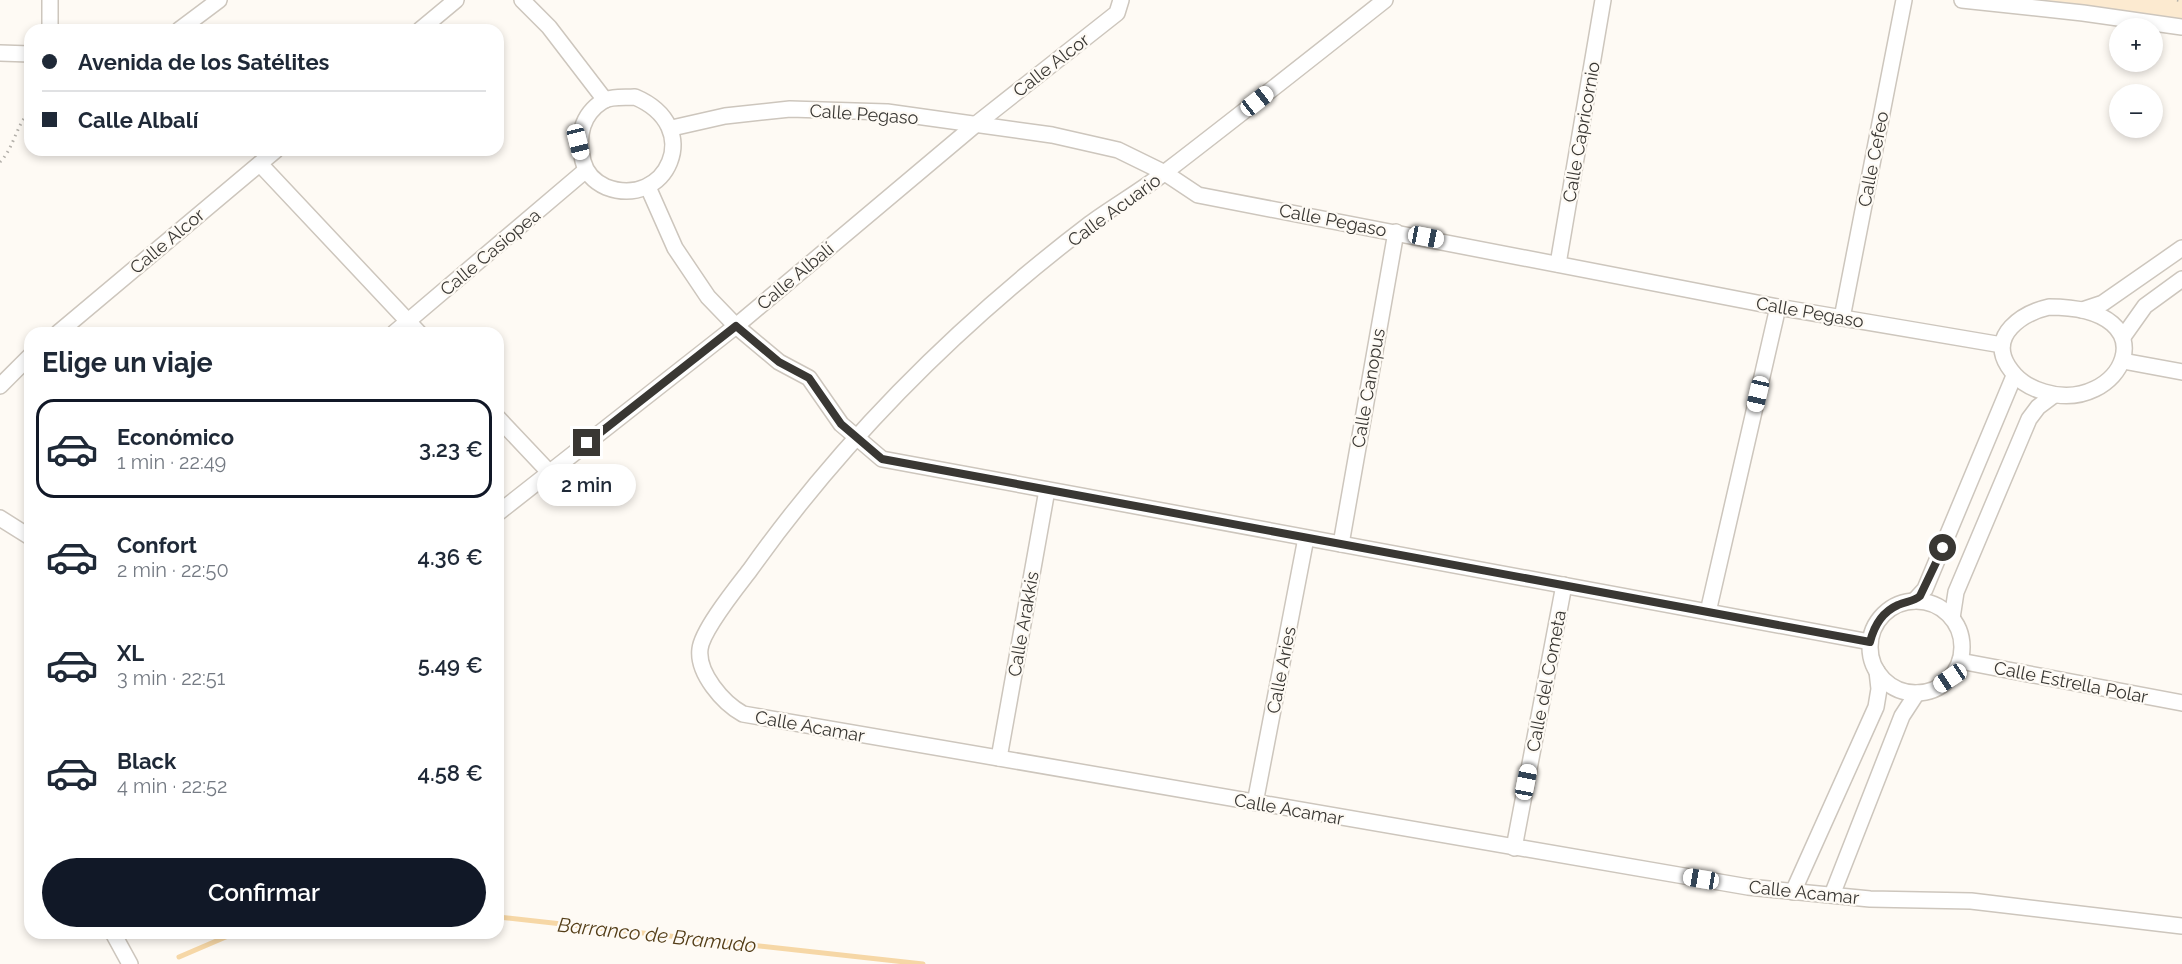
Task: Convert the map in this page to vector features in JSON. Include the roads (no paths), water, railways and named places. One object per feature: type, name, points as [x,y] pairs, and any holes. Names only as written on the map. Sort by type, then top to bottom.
[{"type":"street","points":[[50,0],[50,24]]},
{"type":"street","points":[[187,24],[219,0]]},
{"type":"street","points":[[427,24],[456,0]]},
{"type":"street","points":[[522,0],[549,27],[605,100]]},
{"type":"street","name":"Calle Alcor","points":[[975,125],[1117,13],[1121,0]]},
{"type":"street","name":"Calle Acuario","points":[[856,436],[983,312],[1092,223],[1165,173],[1385,0]]},
{"type":"street","name":"Calle Capricornio","points":[[1558,264],[1603,0]]},
{"type":"street","name":"Calle Cefeo","points":[[1842,318],[1904,0]]},
{"type":"street","points":[[1962,0],[2083,13],[2182,27]]},
{"type":"street","points":[[0,53],[24,54]]},
{"type":"street","points":[[635,97],[654,105],[672,128],[674,150],[664,173],[648,187],[618,191],[600,184],[586,171],[578,142],[586,117],[605,100],[635,97]]},
{"type":"street","name":"Calle Pegaso","points":[[672,128],[725,117],[790,109],[887,112],[1052,135],[1118,150],[1165,173],[1198,195],[1778,307],[2002,345]]},
{"type":"street","name":"Calle Albalí","points":[[504,508],[736,326],[975,125]]},
{"type":"street","name":"Calle Alcor","points":[[65,327],[269,156]]},
{"type":"street","points":[[260,164],[414,327]]},
{"type":"street","name":"Calle Casiopea","points":[[400,327],[586,171]]},
{"type":"street","points":[[648,187],[675,248],[708,297],[736,326],[779,362],[809,378],[841,424],[882,459],[1870,642]]},
{"type":"street","name":"Calle Canopus","points":[[1341,544],[1396,232]]},
{"type":"street","points":[[2082,310],[2103,303],[2182,248]]},
{"type":"street","points":[[2123,337],[2110,319],[2082,310],[2049,307],[2029,312],[2014,323],[2002,345],[2004,361],[2014,376],[2030,388],[2054,395],[2080,395],[2097,388],[2116,374],[2123,361],[2123,337],[2145,306],[2182,279]]},
{"type":"street","points":[[1708,612],[1778,307]]},
{"type":"street","points":[[2123,361],[2182,372]]},
{"type":"street","points":[[0,386],[24,362]]},
{"type":"street","points":[[1914,601],[1925,589],[2014,376]]},
{"type":"street","points":[[1952,618],[1956,592],[2029,419],[2038,406],[2054,395]]},
{"type":"street","points":[[504,424],[549,472]]},
{"type":"street","name":"Calle Acamar","points":[[856,436],[776,534],[715,618],[700,646],[700,664],[728,705],[743,714],[1748,887],[1832,895],[1971,902],[2182,926]]},
{"type":"street","name":"Calle Arakkis","points":[[999,758],[1047,490]]},
{"type":"street","points":[[0,518],[24,533]]},
{"type":"street","name":"Calle Aries","points":[[1255,803],[1306,538]]},
{"type":"street","name":"Calle del Cometa","points":[[1514,848],[1564,585]]},
{"type":"street","points":[[1793,892],[1876,707],[1879,689],[1870,642],[1881,616],[1897,605],[1914,601],[1940,606],[1952,618],[1962,641],[1960,661],[1950,678],[1933,690],[1917,693],[1899,690],[1876,671]]},
{"type":"street","name":"Calle Estrella Polar","points":[[1960,661],[2182,703]]},
{"type":"street","points":[[1832,895],[1902,716],[1917,693]]},
{"type":"street","points":[[116,939],[130,964]]},
{"type":"waterway","name":"Barranco de Bramudo","points":[[504,918],[923,964]]},
{"type":"waterway","name":"Barranco de Bramudo","points":[[179,957],[221,939]]}]
